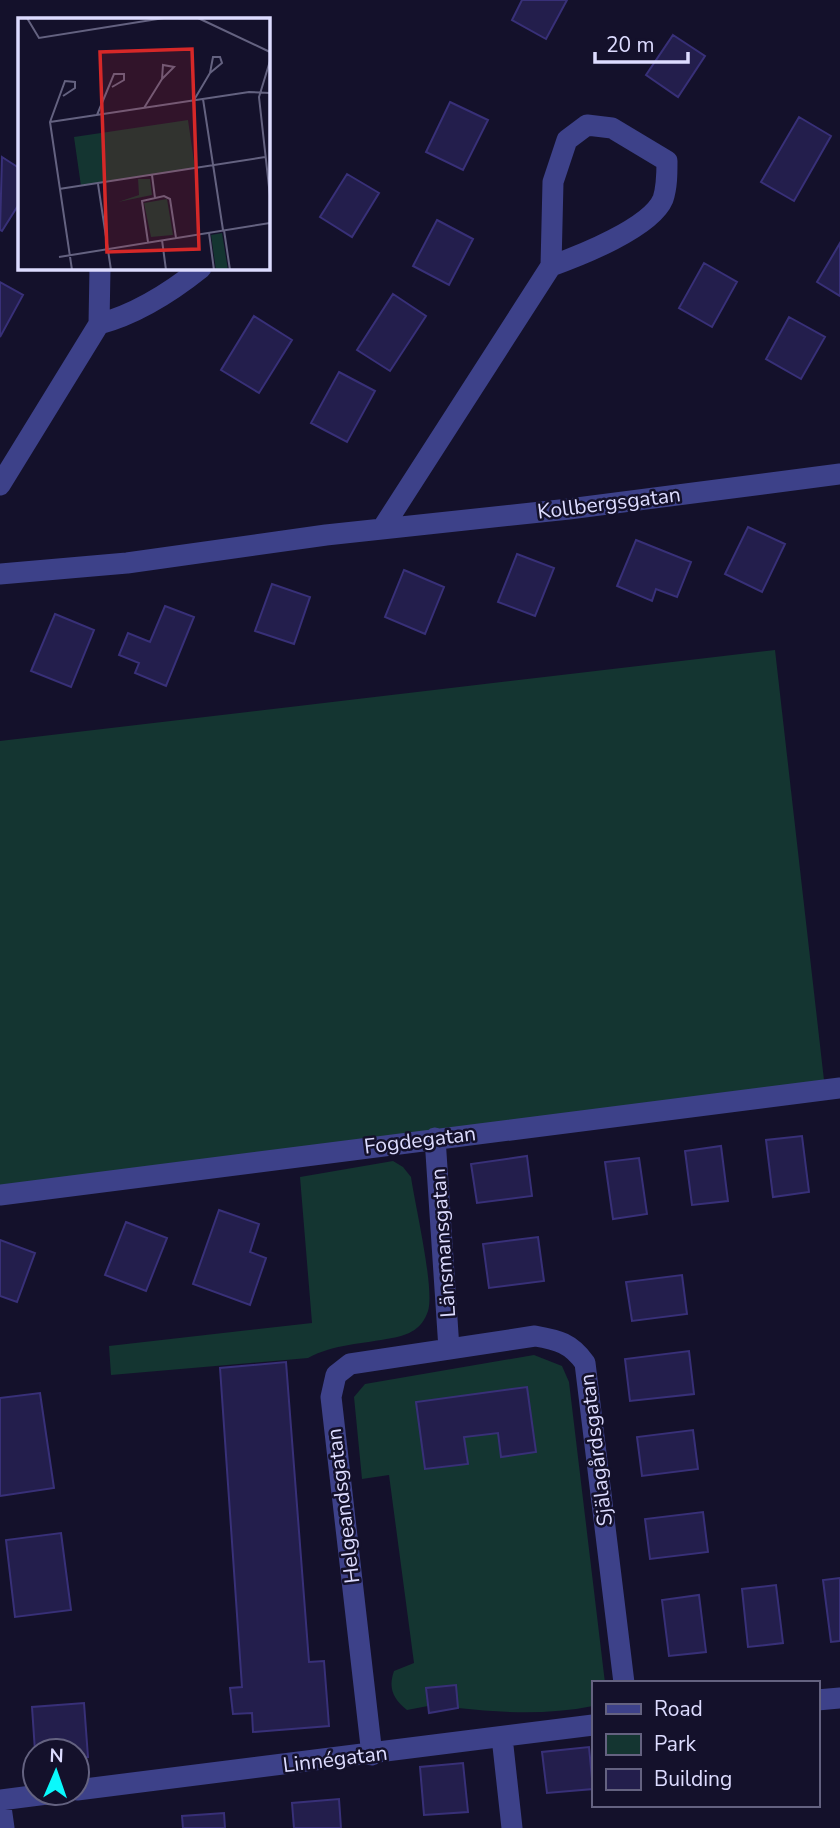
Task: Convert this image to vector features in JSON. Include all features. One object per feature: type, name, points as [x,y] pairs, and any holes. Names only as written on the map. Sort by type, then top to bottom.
[{"type":"street","points":[[382,529],[551,266],[553,182],[567,140],[587,125],[612,128],[667,161],[668,179],[662,202],[644,219],[599,249],[551,266]]},
{"type":"street","points":[[0,485],[99,324],[100,270]]},
{"type":"street","points":[[99,324],[117,320],[153,302],[198,270]]},
{"type":"street","name":"Kollbergsgatan","points":[[0,574],[127,563],[839,472]]},
{"type":"street","name":"Fogdegatan","points":[[0,1195],[840,1088]]},
{"type":"street","name":"Länsmansgatan","points":[[435,1138],[449,1349]]},
{"type":"street","name":"Själagårdsgatan","points":[[449,1349],[535,1336],[559,1340],[575,1348],[585,1363],[624,1681]]},
{"type":"street","name":"Helgeandsgatan","points":[[372,1755],[336,1461],[331,1397],[336,1375],[350,1364],[449,1349]]},
{"type":"street","points":[[819,1700],[840,1698]]},
{"type":"street","name":"Linnégatan","points":[[91,1788],[592,1725]]},
{"type":"street","points":[[502,1737],[512,1828]]},
{"type":"street","points":[[4,1828],[0,1800],[21,1797]]},
{"type":"green space","points":[[775,650],[825,1089],[0,1195],[0,741]]},
{"type":"green space","points":[[393,1161],[403,1167],[411,1177],[427,1266],[428,1311],[414,1330],[398,1337],[349,1345],[308,1358],[111,1375],[109,1346],[312,1323],[300,1177]]},
{"type":"green space","points":[[534,1355],[562,1366],[569,1382],[605,1681],[592,1681],[592,1706],[526,1712],[458,1708],[456,1686],[428,1706],[407,1710],[398,1702],[392,1688],[394,1671],[414,1663],[389,1475],[362,1479],[354,1397],[365,1384]]},
{"type":"building","points":[[522,0],[567,0],[546,39],[512,20]]},
{"type":"building","points":[[673,35],[705,56],[678,97],[646,75]]},
{"type":"building","points":[[450,102],[488,120],[463,170],[426,152]]},
{"type":"building","points":[[799,117],[831,136],[794,201],[761,182]]},
{"type":"building","points":[[2,157],[18,167],[18,206],[2,231]]},
{"type":"building","points":[[347,174],[379,193],[352,237],[320,217]]},
{"type":"building","points":[[437,220],[473,239],[449,285],[413,266]]},
{"type":"building","points":[[840,243],[840,296],[817,282]]},
{"type":"building","points":[[704,263],[737,282],[712,327],[679,308]]},
{"type":"building","points":[[0,282],[23,295],[0,337]]},
{"type":"building","points":[[393,294],[426,316],[390,371],[357,350]]},
{"type":"building","points":[[254,316],[292,340],[259,393],[221,370]]},
{"type":"building","points":[[789,317],[825,337],[801,379],[766,359]]},
{"type":"building","points":[[339,372],[375,391],[347,442],[311,423]]},
{"type":"building","points":[[748,527],[785,544],[762,592],[725,574]]},
{"type":"building","points":[[636,540],[691,562],[677,597],[656,589],[652,601],[617,586]]},
{"type":"building","points":[[517,554],[554,568],[535,616],[498,602]]},
{"type":"building","points":[[404,570],[444,587],[425,634],[385,617]]},
{"type":"building","points":[[272,584],[310,597],[294,644],[255,631]]},
{"type":"building","points":[[165,606],[194,617],[166,686],[135,673],[139,663],[119,655],[128,633],[150,642]]},
{"type":"building","points":[[55,614],[94,630],[71,687],[31,671]]},
{"type":"building","points":[[802,1136],[809,1192],[773,1197],[766,1140]]},
{"type":"building","points":[[721,1146],[728,1201],[692,1205],[685,1151]]},
{"type":"building","points":[[527,1156],[532,1196],[477,1203],[471,1164]]},
{"type":"building","points":[[639,1158],[647,1214],[613,1219],[605,1162]]},
{"type":"building","points":[[219,1210],[259,1224],[250,1252],[266,1258],[250,1305],[193,1284]]},
{"type":"building","points":[[126,1222],[167,1238],[146,1291],[105,1275]]},
{"type":"building","points":[[538,1237],[544,1281],[489,1288],[483,1244]]},
{"type":"building","points":[[0,1240],[35,1253],[17,1302],[0,1296]]},
{"type":"building","points":[[682,1275],[687,1314],[632,1321],[626,1282]]},
{"type":"building","points":[[689,1351],[694,1394],[630,1401],[625,1359]]},
{"type":"building","points":[[286,1362],[309,1662],[324,1661],[329,1726],[253,1732],[252,1713],[233,1714],[230,1688],[242,1687],[220,1368]]},
{"type":"building","points":[[527,1387],[536,1452],[501,1457],[498,1433],[464,1437],[468,1464],[425,1469],[416,1402]]},
{"type":"building","points":[[40,1393],[54,1488],[0,1496],[0,1398]]},
{"type":"building","points":[[693,1430],[698,1469],[642,1476],[637,1437]]},
{"type":"building","points":[[703,1512],[708,1552],[650,1559],[645,1519]]},
{"type":"building","points":[[61,1533],[71,1610],[15,1617],[6,1540]]},
{"type":"building","points":[[840,1578],[840,1641],[831,1642],[823,1580]]},
{"type":"building","points":[[776,1585],[783,1643],[748,1647],[742,1589]]},
{"type":"building","points":[[699,1595],[706,1652],[669,1656],[662,1600]]},
{"type":"building","points":[[456,1685],[458,1708],[429,1713],[426,1688]]},
{"type":"building","points":[[84,1703],[87,1737],[34,1737],[32,1707]]},
{"type":"building","points":[[589,1747],[592,1789],[547,1793],[542,1752]]},
{"type":"building","points":[[463,1763],[468,1812],[424,1815],[420,1767]]},
{"type":"building","points":[[339,1799],[341,1828],[294,1828],[292,1803]]},
{"type":"building","points":[[224,1813],[225,1828],[183,1828],[182,1816]]}]
